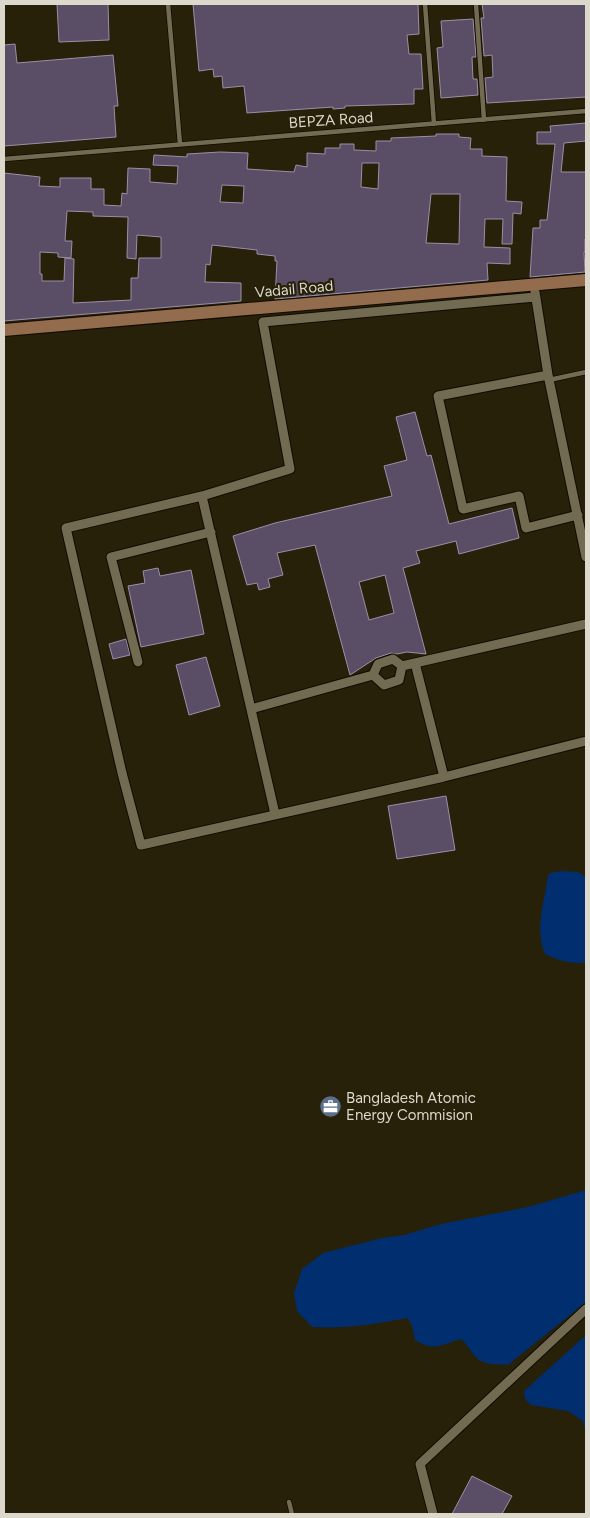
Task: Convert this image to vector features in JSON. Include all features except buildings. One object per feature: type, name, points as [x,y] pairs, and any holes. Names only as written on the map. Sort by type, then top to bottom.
[{"type":"street","name":"Vadail Road","points":[[4,330],[535,291],[586,280]]},
{"type":"street","points":[[586,557],[548,377],[535,291],[263,322],[290,469],[202,496],[66,528],[122,773],[141,845],[274,814],[444,778],[586,741]]},
{"type":"street","points":[[548,377],[438,396],[463,509],[519,496],[526,528],[578,515]]},
{"type":"street","points":[[202,496],[274,814]]},
{"type":"street","points":[[138,662],[111,557],[210,532]]},
{"type":"street","points":[[251,709],[373,675],[378,664],[393,660],[402,666],[586,624]]},
{"type":"street","points":[[415,663],[444,778]]},
{"type":"street","points":[[373,675],[384,685],[399,680],[402,666]]},
{"type":"street","points":[[433,1514],[420,1464],[586,1309]]},
{"type":"lane","points":[[168,4],[180,144]]},
{"type":"lane","points":[[425,4],[434,124]]},
{"type":"lane","points":[[476,4],[484,120]]},
{"type":"lane","name":"BEPZA Road","points":[[4,159],[586,111]]},
{"type":"lane","points":[[548,377],[586,372]]},
{"type":"lane","points":[[289,1502],[292,1514]]},
{"type":"water","points":[[553,872],[578,872],[586,877],[586,962],[570,962],[545,954],[542,944],[540,925],[548,875]]},
{"type":"water","points":[[586,1190],[586,1302],[508,1365],[490,1364],[481,1361],[461,1339],[433,1347],[422,1344],[415,1340],[408,1318],[360,1326],[312,1327],[297,1311],[294,1293],[302,1269],[323,1253],[382,1238],[404,1235],[441,1224],[528,1207]]},
{"type":"water","points":[[586,1335],[586,1434],[583,1421],[568,1411],[531,1405],[525,1399],[524,1391]]},
{"type":"place","name":"Bangladesh Atomic Energy Commision","points":[[330,1107]]}]
